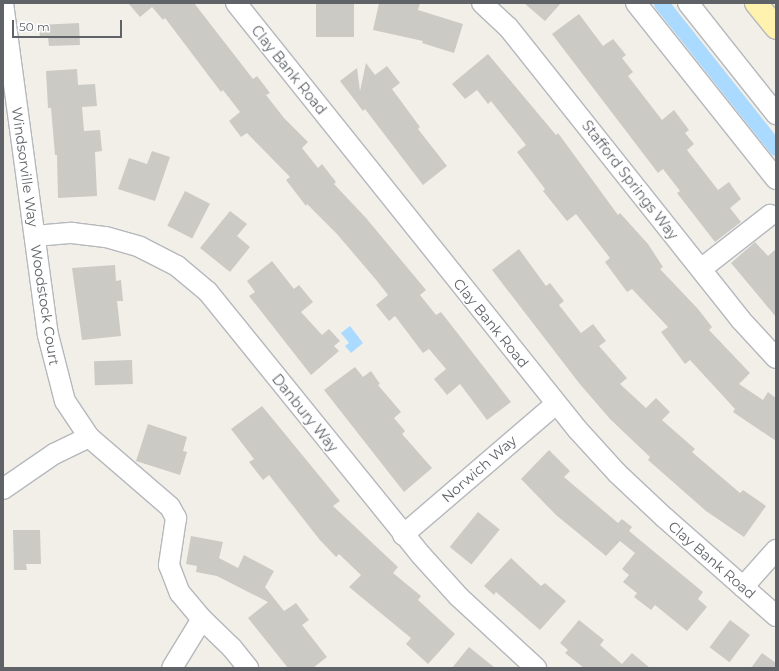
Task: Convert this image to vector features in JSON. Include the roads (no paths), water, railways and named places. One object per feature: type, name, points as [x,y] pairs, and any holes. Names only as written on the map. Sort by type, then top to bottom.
[{"type":"main road","points":[[756,3],[776,28]]},
{"type":"street","name":"Windsorville Way","points":[[3,3],[34,236]]},
{"type":"street","name":"Clay Bank Road","points":[[236,3],[556,404],[617,473],[776,616]]},
{"type":"street","name":"Stafford Springs Way","points":[[482,3],[508,27],[701,269],[776,358]]},
{"type":"street","points":[[636,3],[776,180]]},
{"type":"street","points":[[688,3],[776,114]]},
{"type":"street","points":[[701,269],[770,215]]},
{"type":"street","name":"Danbury Way","points":[[34,236],[72,233],[106,237],[140,247],[183,271],[208,292],[403,534],[459,597],[536,668]]},
{"type":"street","name":"Woodstock Court","points":[[34,236],[55,368],[65,401],[89,437],[170,507],[176,518],[169,565],[180,593],[202,619],[232,648],[248,668]]},
{"type":"street","name":"Norwich Way","points":[[403,534],[556,404]]},
{"type":"street","points":[[3,489],[54,454],[89,437]]},
{"type":"street","points":[[743,587],[776,550]]},
{"type":"street","points":[[172,668],[202,619]]},
{"type":"water","points":[[350,326],[363,343],[351,353],[345,346],[349,343],[341,333]]},
{"type":"waterway","points":[[661,3],[776,148]]}]
